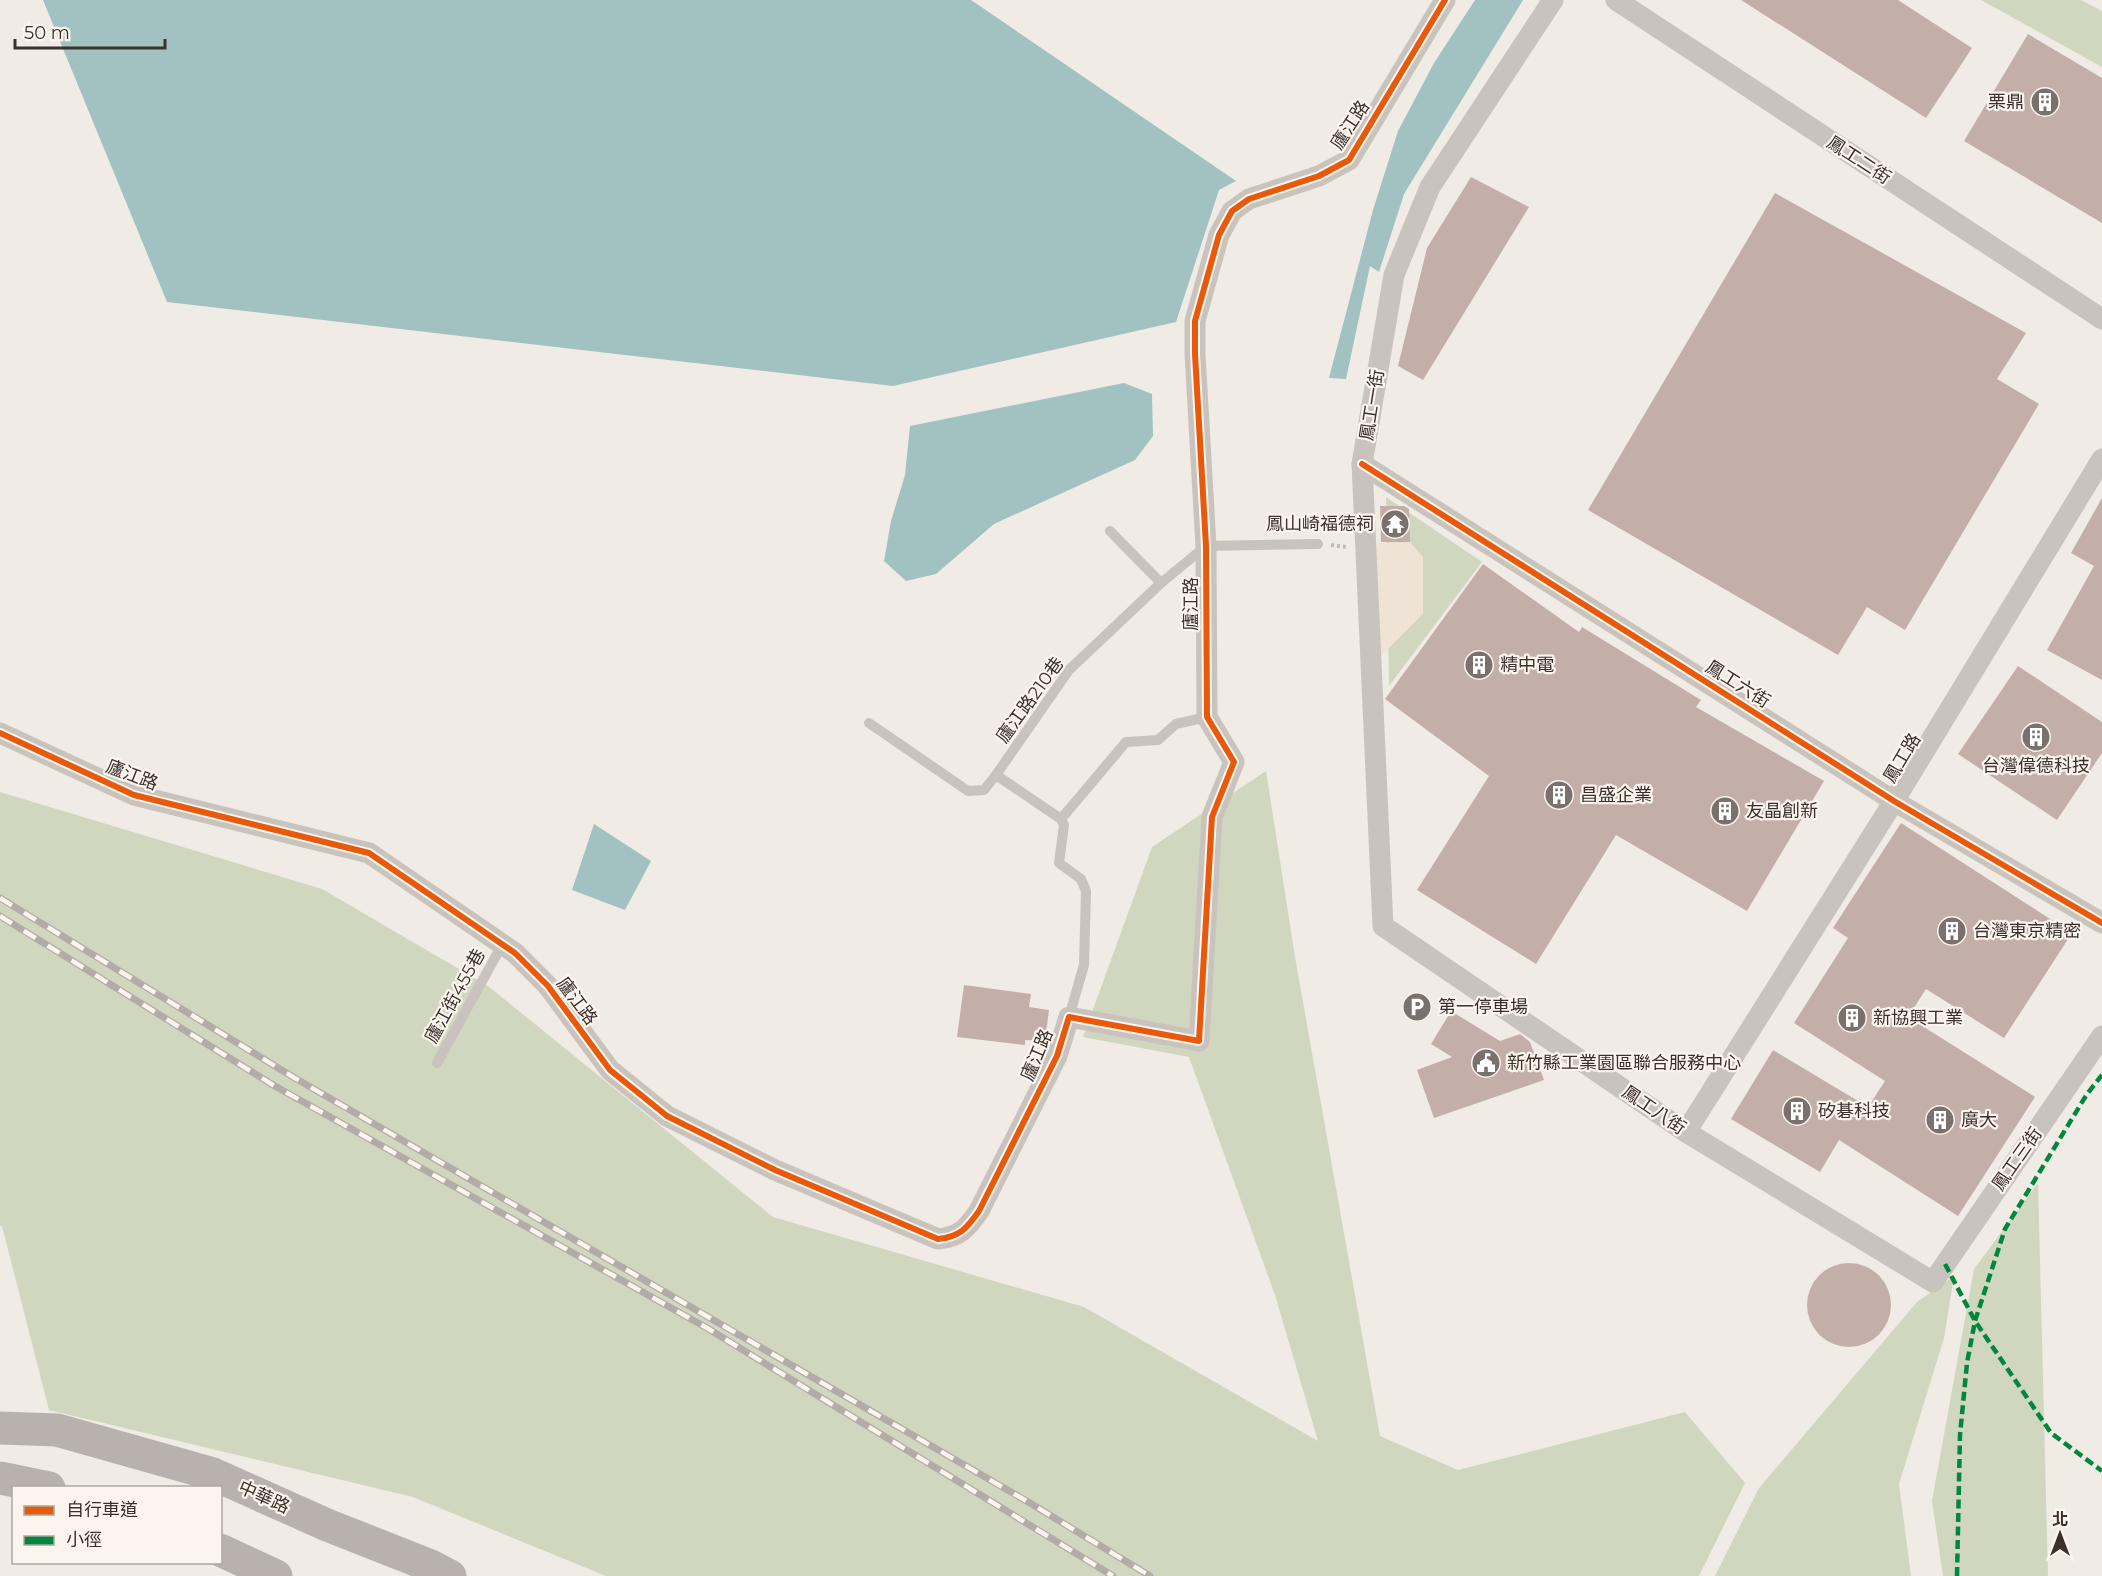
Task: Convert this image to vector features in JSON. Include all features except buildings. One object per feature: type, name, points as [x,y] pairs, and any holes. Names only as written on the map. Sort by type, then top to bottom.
[{"type":"main road","name":"中華路","points":[[0,1428],[57,1430],[213,1474],[450,1576]]},
{"type":"main road","points":[[0,1478],[39,1486]]},
{"type":"main road","points":[[222,1551],[276,1576]]},
{"type":"street","name":"廬江路","points":[[0,733],[134,795],[369,853],[502,945],[548,986],[610,1070],[667,1116],[775,1170],[938,1239],[953,1238],[964,1231],[979,1211],[1057,1056],[1068,1017],[1199,1041],[1212,817],[1234,762],[1207,717],[1206,546],[1195,354],[1196,321],[1219,235],[1232,212],[1249,199],[1319,176],[1348,160],[1444,0]]},
{"type":"street","name":"鳳工一街","points":[[1383,926],[1362,464],[1394,275],[1430,188],[1553,0]]},
{"type":"street","name":"鳳工二街","points":[[1616,0],[2102,319]]},
{"type":"street","name":"鳳工路","points":[[1686,1132],[1894,801],[2102,459]]},
{"type":"street","name":"鳳工六街","points":[[1362,464],[1894,801],[2102,923]]},
{"type":"street","name":"鳳工八街","points":[[1383,926],[1686,1132],[1933,1282]]},
{"type":"street","name":"鳳工三街","points":[[1933,1282],[2102,1036]]},
{"type":"lane","points":[[1110,531],[1161,583]]},
{"type":"lane","points":[[1206,546],[1318,544]]},
{"type":"lane","name":"廬江路210巷","points":[[996,775],[1068,670],[1161,583],[1206,546]]},
{"type":"lane","points":[[1061,819],[1126,742],[1158,740],[1176,724],[1207,717]]},
{"type":"lane","points":[[869,723],[968,791],[984,790],[996,775],[1061,819],[1064,825],[1059,863],[1081,879],[1086,891],[1084,965],[1068,1017]]},
{"type":"lane","name":"廬江街455巷","points":[[437,1063],[502,945]]},
{"type":"path","points":[[1318,544],[1366,548]]},
{"type":"green space","points":[[1981,0],[2081,0],[2102,11],[2102,67]]},
{"type":"green space","points":[[1386,497],[1482,562],[1389,686]]},
{"type":"green space","points":[[1266,771],[1295,957],[1380,1436],[1458,1470],[1685,1412],[1745,1483],[1699,1576],[606,1576],[413,1497],[49,1410],[2,1226],[0,1226],[0,792],[322,889],[488,986],[773,1217],[1084,1307],[1318,1441],[1275,1295],[1189,1057],[1083,1037],[1152,847]]},
{"type":"green space","points":[[2038,1183],[2048,1576],[1943,1576],[1932,1501],[1974,1269]]},
{"type":"green space","points":[[1954,1276],[1944,1338],[1899,1484],[1911,1576],[1715,1576],[1759,1488],[1917,1302]]},
{"type":"shaded area","points":[[1410,542],[1423,557],[1423,614],[1371,666],[1366,543]]},
{"type":"water","points":[[43,0],[971,0],[1236,181],[1219,190],[1176,322],[893,386],[167,302]]},
{"type":"water","points":[[1475,0],[1523,0],[1404,194],[1379,272],[1370,266],[1346,379],[1329,378],[1373,210],[1398,131],[1434,63]]},
{"type":"water","points":[[1124,383],[1152,394],[1153,436],[1135,460],[994,524],[936,574],[906,581],[884,561],[891,521],[905,475],[910,426]]},
{"type":"water","points":[[594,824],[651,861],[625,910],[572,890]]},
{"type":"railway","points":[[0,898],[293,1077],[1030,1503],[1150,1576]]},
{"type":"railway","points":[[0,916],[273,1085],[707,1328],[1113,1576]]},
{"type":"marked path","points":[[1957,1576],[1960,1435],[1967,1363],[1975,1321],[2005,1229],[2087,1094],[2102,1075]]},
{"type":"marked path","points":[[1945,1264],[1975,1321],[2051,1433],[2102,1471]]},
{"type":"cycle path","points":[[0,733],[134,795],[369,853],[515,953],[548,986],[610,1070],[667,1116],[775,1170],[938,1239],[957,1234],[967,1227],[979,1211],[1057,1056],[1069,1017],[1199,1041],[1212,817],[1234,762],[1207,717],[1206,546],[1195,321],[1219,235],[1232,211],[1249,199],[1319,176],[1349,160],[1445,0]]},
{"type":"cycle path","points":[[1362,464],[1894,801],[2102,923]]},
{"type":"place","name":"栗鼎","points":[[2045,102]]},
{"type":"place","name":"鳳山崎福德祠","points":[[1395,524]]},
{"type":"place","name":"精中電","points":[[1479,665]]},
{"type":"place","name":"台灣偉德科技","points":[[2036,737]]},
{"type":"place","name":"昌盛企業","points":[[1559,795]]},
{"type":"place","name":"友晶創新","points":[[1725,811]]},
{"type":"place","name":"台灣東京精密","points":[[1952,931]]},
{"type":"place","name":"第一停車場","points":[[1417,1007]]},
{"type":"place","name":"新協興工業","points":[[1852,1018]]},
{"type":"place","name":"新竹縣工業園區聯合服務中心","points":[[1486,1063]]},
{"type":"place","name":"矽碁科技","points":[[1797,1111]]},
{"type":"place","name":"廣大","points":[[1940,1120]]}]
